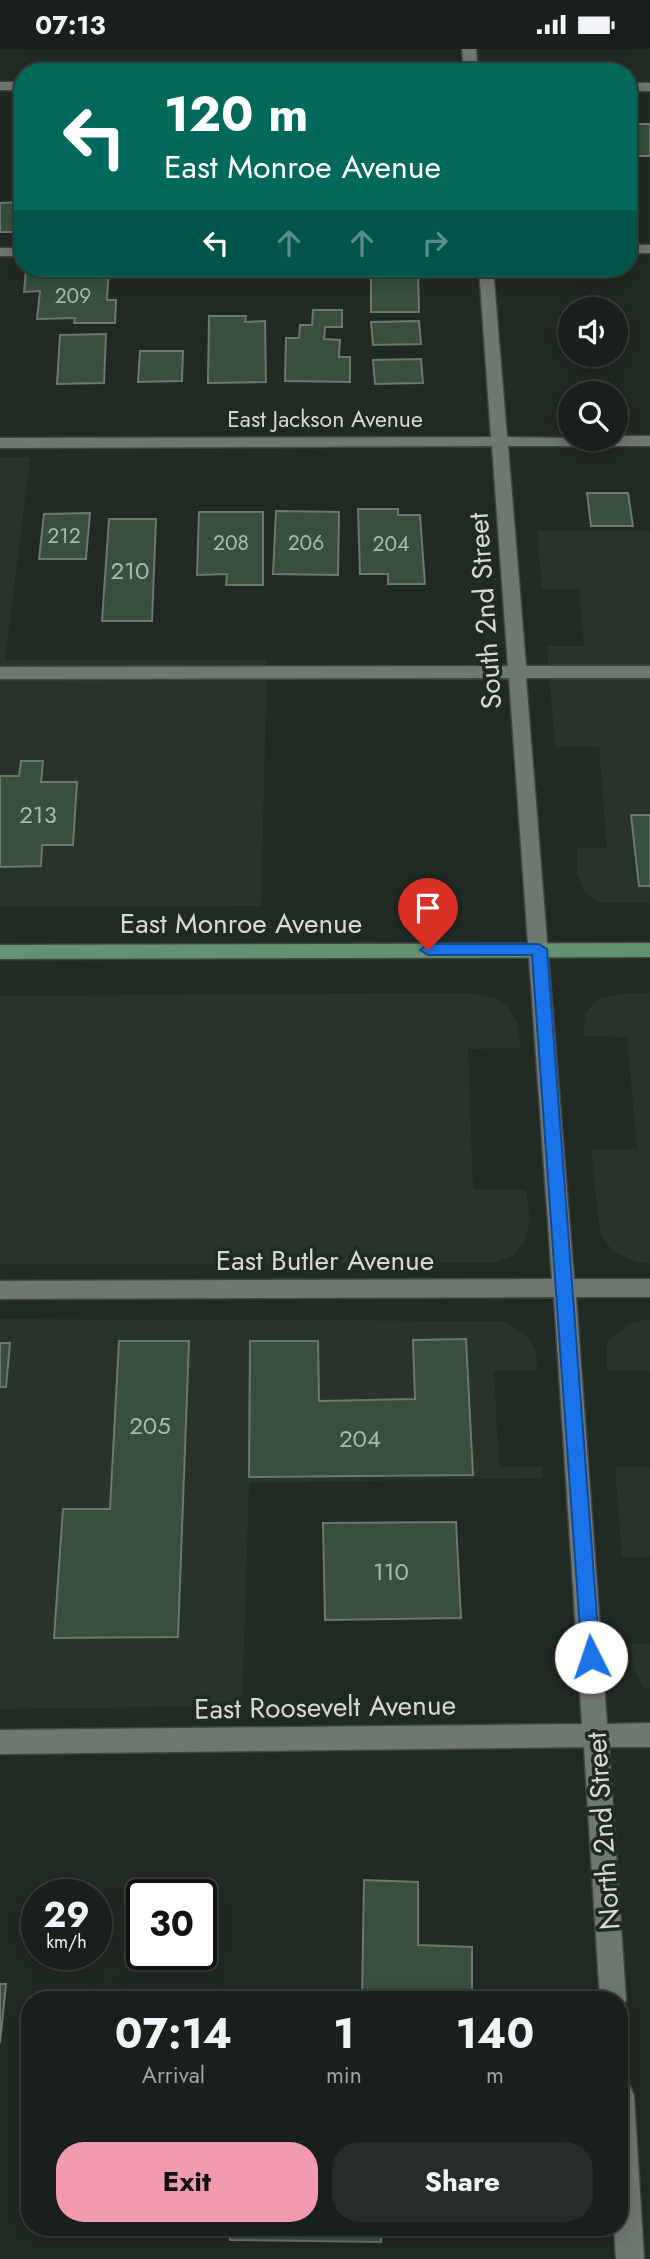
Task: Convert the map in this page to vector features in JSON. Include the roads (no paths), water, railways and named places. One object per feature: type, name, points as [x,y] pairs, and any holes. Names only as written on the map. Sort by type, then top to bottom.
[{"type":"main road","name":"East Monroe Avenue","points":[[0,951],[650,950]]},
{"type":"street","name":"South 2nd Street","points":[[487,277],[539,949]]},
{"type":"street","name":"East Jackson Avenue","points":[[0,443],[650,441]]},
{"type":"street","points":[[0,673],[650,672]]},
{"type":"street","name":"North 2nd Street","points":[[539,949],[597,1736],[612,1991]]},
{"type":"street","name":"East Butler Avenue","points":[[0,1290],[650,1288]]},
{"type":"street","name":"East Roosevelt Avenue","points":[[0,1742],[650,1735]]},
{"type":"street","points":[[628,2227],[630,2259]]}]
